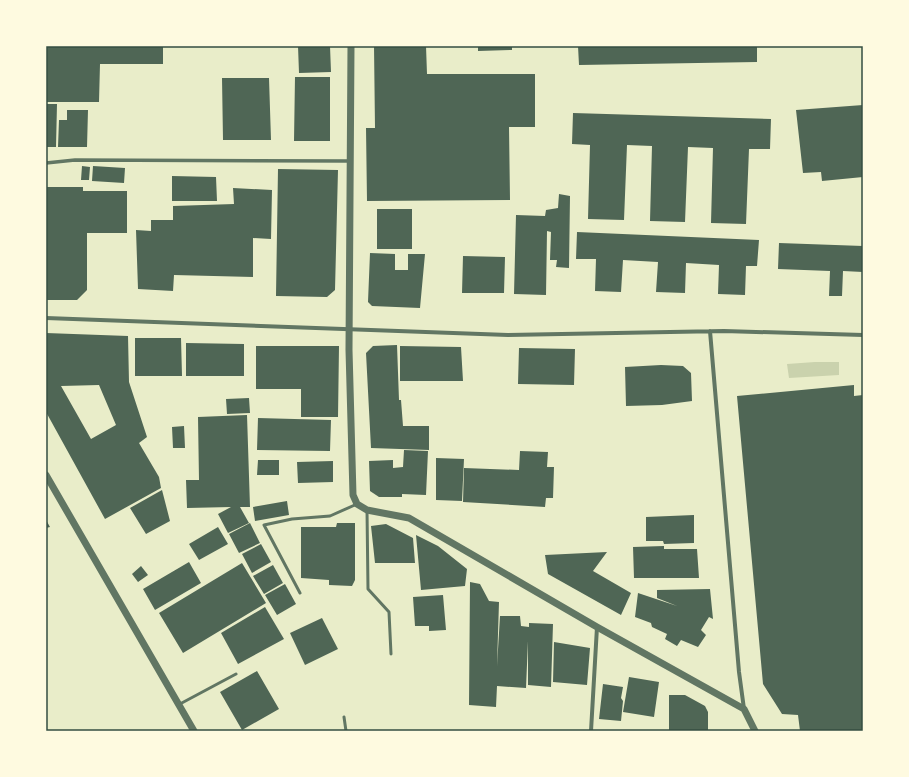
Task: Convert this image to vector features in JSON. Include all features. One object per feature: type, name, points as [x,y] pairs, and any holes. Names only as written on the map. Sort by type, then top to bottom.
[{"type":"street","points":[[351,46],[349,330],[353,495],[357,504],[367,510],[409,518],[597,628],[744,709]]},
{"type":"street","points":[[46,163],[75,160],[350,161]]},
{"type":"street","points":[[46,318],[508,335],[732,331],[863,336]]},
{"type":"street","points":[[710,331],[739,672],[744,709],[755,731]]},
{"type":"street","points":[[46,475],[194,731]]},
{"type":"street","points":[[591,731],[597,628]]},
{"type":"lane","points":[[300,593],[264,525],[292,519],[330,516],[357,504]]},
{"type":"lane","points":[[367,510],[368,589],[389,612],[392,654]]},
{"type":"lane","points":[[178,705],[236,674]]},
{"type":"lane","points":[[344,717],[346,731]]},
{"type":"green space","points":[[839,362],[839,375],[789,378],[787,364]]},
{"type":"building","points":[[46,46],[163,46],[163,64],[100,64],[99,102],[46,102]]},
{"type":"building","points":[[298,46],[330,46],[331,72],[299,73]]},
{"type":"building","points":[[374,46],[426,46],[427,74],[535,74],[535,127],[509,127],[510,200],[367,201],[366,128],[375,128]]},
{"type":"building","points":[[478,46],[512,46],[512,50],[478,51]]},
{"type":"building","points":[[578,46],[757,46],[757,62],[579,65]]},
{"type":"building","points":[[295,77],[330,77],[330,141],[294,141]]},
{"type":"building","points":[[222,78],[269,78],[271,140],[223,140]]},
{"type":"building","points":[[46,104],[57,104],[56,147],[46,147]]},
{"type":"building","points":[[863,105],[863,177],[822,181],[821,172],[803,173],[796,110]]},
{"type":"building","points":[[67,110],[88,110],[87,147],[58,147],[59,120],[67,120]]},
{"type":"building","points":[[573,113],[771,119],[770,149],[749,149],[746,224],[711,223],[713,148],[688,147],[685,222],[650,221],[652,146],[627,145],[624,220],[588,219],[590,145],[572,144]]},
{"type":"building","points":[[82,166],[90,167],[89,180],[81,180]]},
{"type":"building","points":[[93,166],[125,168],[124,183],[92,181]]},
{"type":"building","points":[[278,169],[338,170],[335,290],[327,297],[276,296]]},
{"type":"building","points":[[172,176],[216,177],[217,201],[172,201]]},
{"type":"building","points":[[46,187],[83,187],[83,191],[127,191],[127,233],[87,233],[87,290],[77,300],[46,300]]},
{"type":"building","points":[[233,188],[272,190],[271,239],[253,238],[253,277],[174,275],[173,291],[138,289],[136,230],[151,231],[151,220],[173,220],[173,206],[234,204]]},
{"type":"building","points":[[559,194],[570,196],[569,268],[556,267],[557,260],[550,260],[551,232],[547,231],[546,295],[514,294],[516,215],[545,216],[546,210],[558,208]]},
{"type":"building","points":[[377,209],[412,209],[412,249],[377,249]]},
{"type":"building","points":[[577,232],[759,240],[757,266],[746,266],[745,295],[718,294],[719,265],[686,263],[685,293],[656,292],[658,262],[623,260],[621,292],[595,291],[596,259],[576,259]]},
{"type":"building","points":[[779,243],[863,246],[863,272],[843,271],[842,296],[829,296],[830,271],[778,269]]},
{"type":"building","points":[[370,253],[395,254],[395,270],[408,270],[408,254],[425,254],[420,308],[372,306],[368,302]]},
{"type":"building","points":[[463,256],[505,257],[504,293],[462,293]]},
{"type":"building","points":[[46,333],[128,336],[129,382],[147,437],[139,443],[159,477],[161,488],[105,519],[46,412]],"holes":[[[99,385],[116,425],[91,439],[61,386]]]},
{"type":"building","points":[[135,338],[181,338],[182,376],[135,376]]},
{"type":"building","points":[[186,343],[244,344],[244,376],[186,376]]},
{"type":"building","points":[[397,345],[399,400],[401,400],[403,426],[429,426],[429,450],[371,448],[366,353],[373,346]]},
{"type":"building","points":[[256,346],[339,346],[338,417],[301,417],[301,389],[256,389]]},
{"type":"building","points":[[400,346],[461,347],[463,381],[400,381]]},
{"type":"building","points":[[519,348],[575,349],[574,385],[518,384]]},
{"type":"building","points":[[661,365],[683,366],[691,373],[692,401],[662,405],[626,406],[625,367]]},
{"type":"building","points":[[854,385],[854,396],[863,395],[863,731],[800,731],[798,715],[782,714],[763,684],[737,396]]},
{"type":"building","points":[[249,398],[250,413],[227,414],[226,399]]},
{"type":"building","points":[[247,415],[250,507],[240,507],[249,523],[228,533],[218,514],[231,507],[187,508],[186,480],[199,480],[198,417]]},
{"type":"building","points":[[258,418],[331,420],[330,451],[257,450]]},
{"type":"building","points":[[184,426],[185,448],[173,448],[172,427]]},
{"type":"building","points":[[404,450],[428,451],[426,495],[402,494],[402,497],[379,497],[370,491],[369,461],[393,460],[393,468],[403,467]]},
{"type":"building","points":[[520,451],[548,452],[547,467],[554,467],[553,498],[546,498],[545,507],[463,502],[464,468],[519,470]]},
{"type":"building","points":[[436,458],[464,459],[462,501],[436,500]]},
{"type":"building","points":[[258,460],[279,460],[279,475],[257,475]]},
{"type":"building","points":[[333,461],[333,482],[298,483],[297,462]]},
{"type":"building","points":[[162,490],[170,521],[146,534],[130,508]]},
{"type":"building","points":[[287,501],[289,515],[255,521],[253,507]]},
{"type":"building","points":[[694,515],[694,543],[664,544],[663,541],[646,541],[646,517]]},
{"type":"building","points":[[46,520],[50,527],[46,528]]},
{"type":"building","points":[[250,523],[260,543],[239,553],[229,534]]},
{"type":"building","points":[[337,523],[355,523],[355,580],[352,586],[329,585],[329,580],[301,578],[301,527],[336,527]]},
{"type":"building","points":[[386,524],[413,538],[415,563],[375,563],[371,526]]},
{"type":"building","points":[[218,527],[228,544],[199,560],[189,544]]},
{"type":"building","points":[[416,535],[438,546],[467,569],[465,586],[421,590]]},
{"type":"building","points":[[261,544],[271,562],[252,573],[242,554]]},
{"type":"building","points":[[664,546],[664,549],[697,549],[699,578],[634,578],[633,547]]},
{"type":"building","points":[[607,552],[593,571],[631,593],[621,615],[548,574],[545,555]]},
{"type":"building","points":[[189,562],[201,583],[155,610],[143,589]]},
{"type":"building","points":[[242,563],[266,603],[183,653],[159,613]]},
{"type":"building","points":[[273,565],[283,583],[264,594],[253,576]]},
{"type":"building","points":[[141,566],[148,575],[138,582],[132,574]]},
{"type":"building","points":[[470,582],[480,584],[489,601],[499,602],[497,666],[500,616],[520,616],[521,626],[529,627],[529,623],[553,624],[551,687],[528,685],[528,641],[526,688],[497,686],[496,707],[469,705]]},
{"type":"building","points":[[285,584],[296,604],[277,615],[265,595]]},
{"type":"building","points":[[710,589],[713,619],[709,617],[701,630],[706,635],[698,647],[681,640],[677,646],[665,639],[667,634],[652,627],[651,623],[635,617],[638,593],[677,606],[657,598],[657,590]]},
{"type":"building","points":[[443,595],[446,630],[429,631],[429,626],[415,626],[413,597]]},
{"type":"building","points":[[265,607],[284,639],[238,664],[221,633]]},
{"type":"building","points":[[322,618],[338,649],[305,665],[290,633]]},
{"type":"building","points":[[554,642],[590,648],[587,685],[553,682]]},
{"type":"building","points":[[257,671],[279,709],[242,730],[220,692]]},
{"type":"building","points":[[629,677],[659,682],[654,717],[623,712]]},
{"type":"building","points":[[603,684],[623,687],[621,698],[623,701],[621,721],[599,719]]},
{"type":"building","points":[[669,695],[685,695],[705,706],[708,712],[708,731],[669,731]]}]
